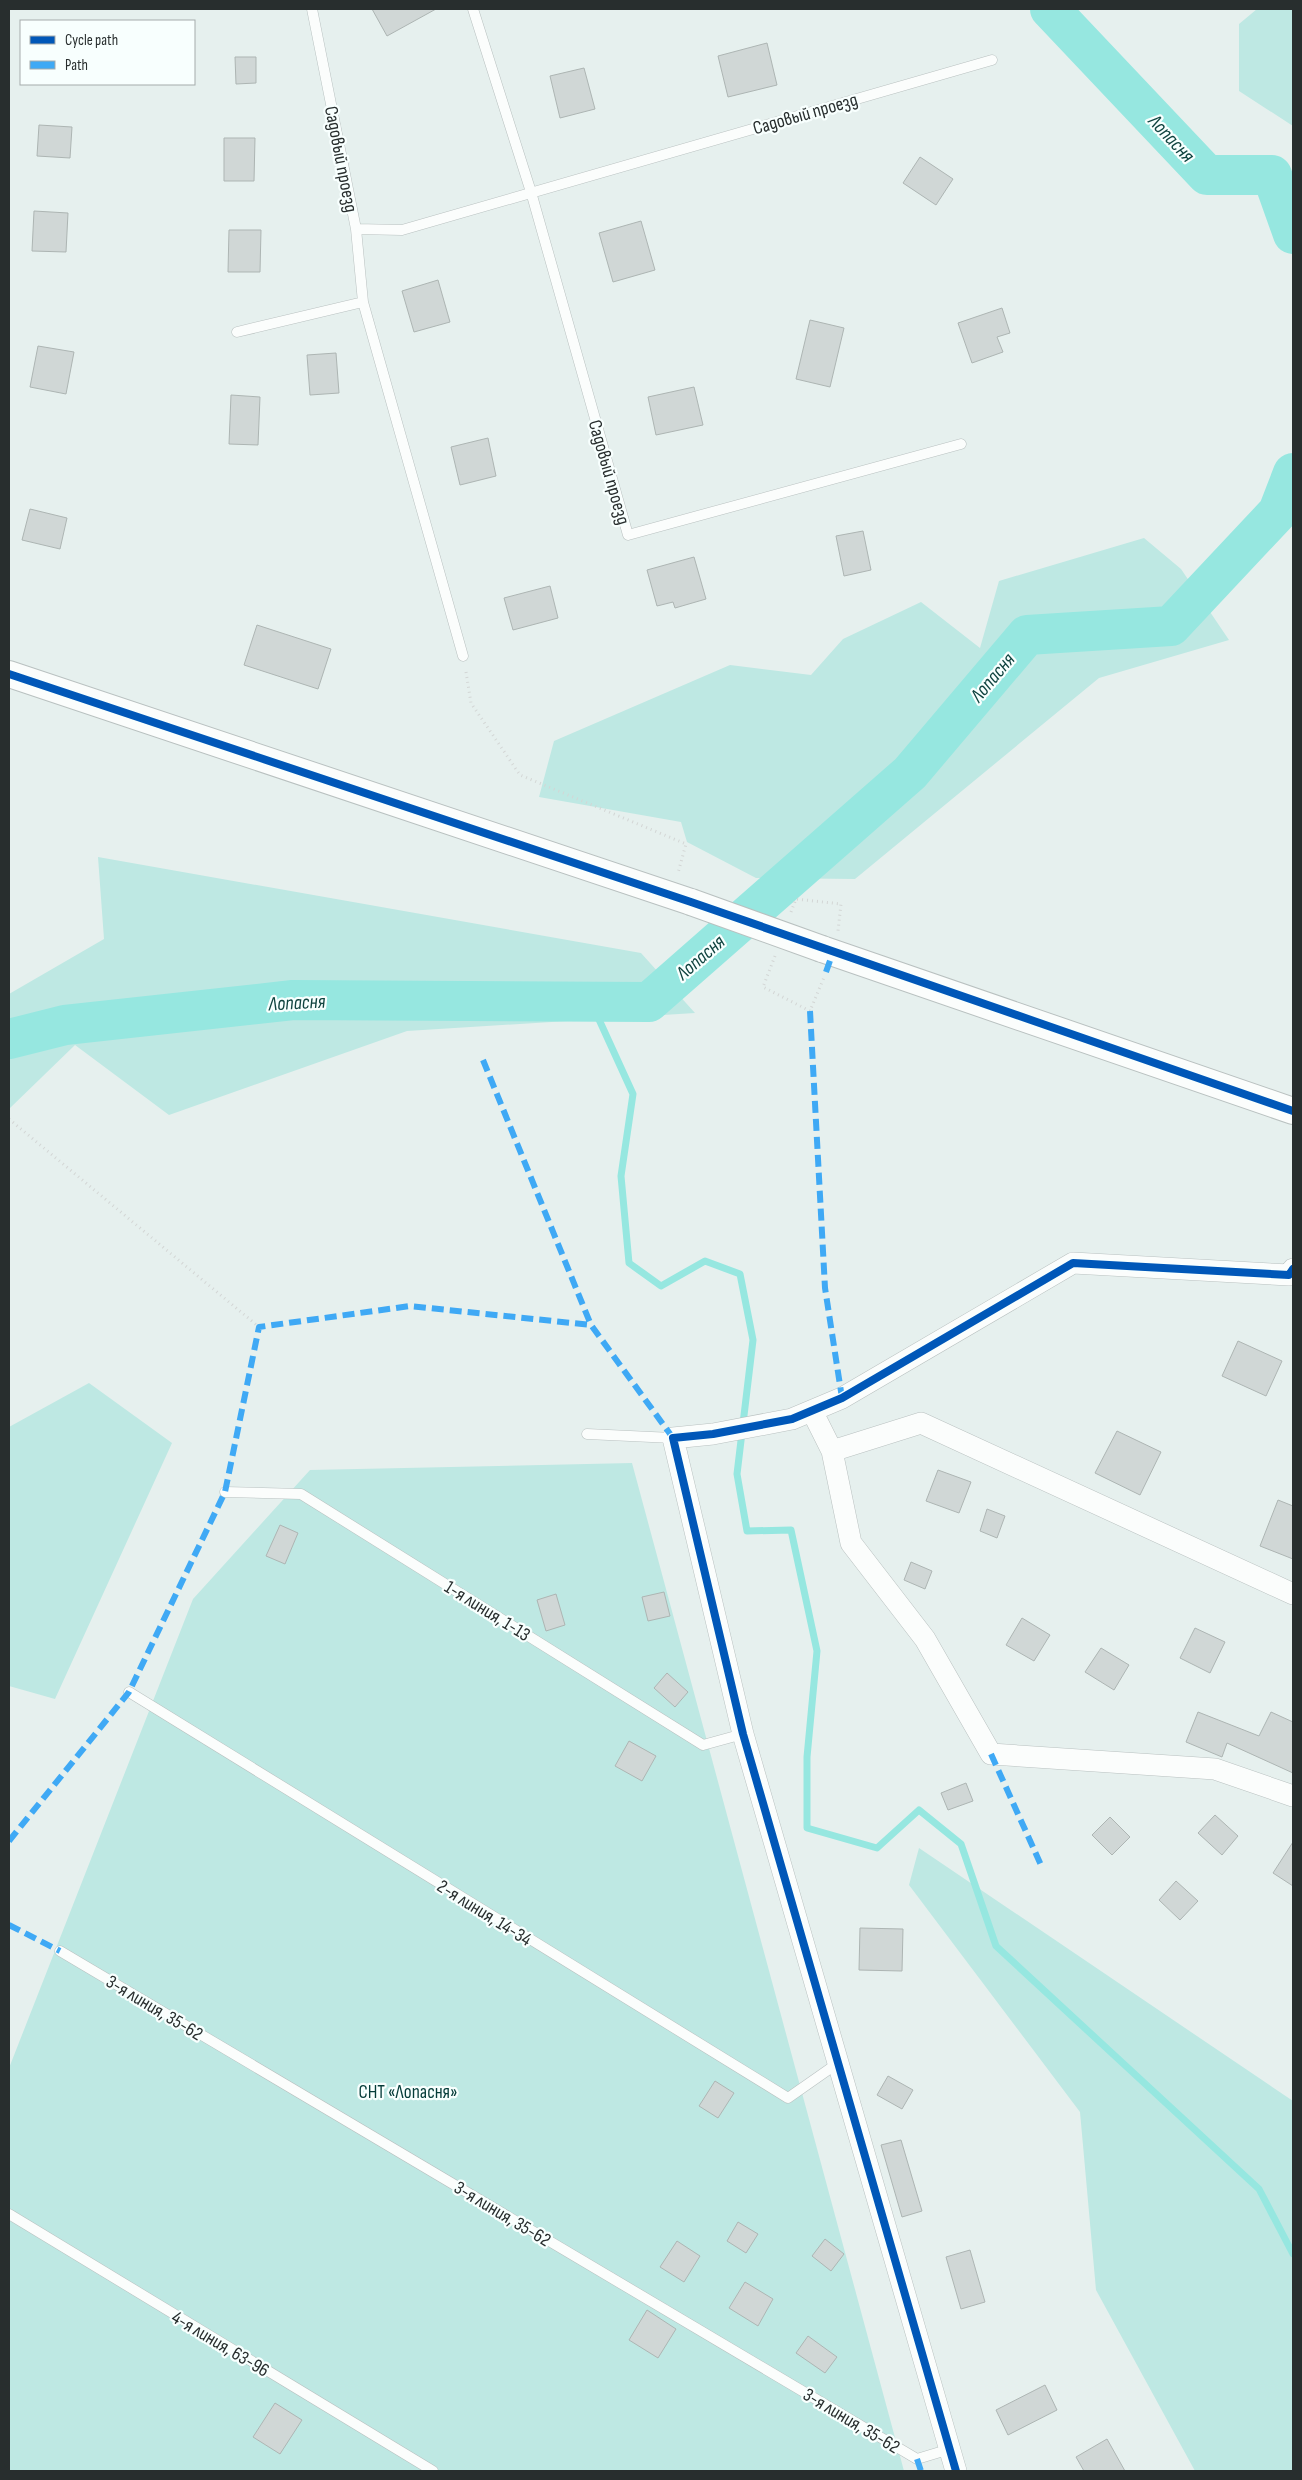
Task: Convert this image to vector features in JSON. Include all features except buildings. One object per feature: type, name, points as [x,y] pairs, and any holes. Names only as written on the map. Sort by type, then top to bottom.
[{"type":"street","points":[[9,674],[691,902],[824,961],[1293,1111]]},
{"type":"street","points":[[956,2471],[743,1734],[673,1438],[713,1434],[792,1419],[842,1398],[1073,1263],[1292,1274]]},
{"type":"street","points":[[812,1411],[832,1451],[851,1543],[925,1639],[991,1754],[1215,1769],[1293,1796]]},
{"type":"street","points":[[832,1451],[921,1423],[1293,1594]]},
{"type":"lane","name":"Садовый проезд","points":[[312,9],[356,229],[363,302],[463,656]]},
{"type":"lane","name":"Садовый проезд","points":[[473,9],[531,192],[628,535],[961,444]]},
{"type":"lane","name":"Садовый проезд","points":[[531,192],[992,60]]},
{"type":"lane","points":[[356,229],[402,230],[531,192]]},
{"type":"lane","points":[[237,332],[363,302]]},
{"type":"lane","points":[[587,1434],[673,1438]]},
{"type":"lane","name":"1-я линия, 1-13","points":[[225,1492],[301,1494],[704,1745],[743,1734]]},
{"type":"lane","name":"2-я линия, 14-34","points":[[129,1692],[788,2098],[839,2062]]},
{"type":"lane","name":"3-я линия, 35-62","points":[[60,1951],[917,2459],[950,2449]]},
{"type":"lane","name":"4-я линия, 63-96","points":[[9,2214],[433,2471]]},
{"type":"path","points":[[463,656],[472,703],[520,775],[686,844],[676,880]]},
{"type":"path","points":[[810,1011],[824,961]]},
{"type":"path","points":[[9,1119],[259,1327]]},
{"type":"green space","points":[[1257,9],[1293,9],[1293,126],[1239,91],[1239,24]]},
{"type":"green space","points":[[1144,538],[1181,569],[1229,640],[1099,678],[855,879],[756,878],[687,842],[681,822],[539,797],[554,741],[730,665],[811,675],[843,639],[921,602],[980,648],[999,581]]},
{"type":"green space","points":[[98,857],[641,953],[695,1013],[407,1031],[169,1115],[75,1045],[9,1109],[9,994],[104,939]]},
{"type":"green space","points":[[89,1383],[172,1443],[55,1699],[9,1686],[9,1427]]},
{"type":"green space","name":"СНТ «Лопасня»","points":[[632,1463],[904,2471],[9,2471],[9,2068],[193,1599],[310,1470]]},
{"type":"green space","points":[[919,1848],[1293,2101],[1293,2471],[1195,2471],[1096,2290],[1080,2112],[909,1885]]},
{"type":"waterway","name":"Лопасня","points":[[1050,9],[1207,175],[1272,175],[1293,234]]},
{"type":"waterway","name":"Лопасня","points":[[9,1039],[65,1025],[293,1000],[649,1002],[910,773],[1027,635],[1171,626],[1278,512],[1293,473]]},
{"type":"waterway","points":[[591,1002],[633,1094],[621,1176],[629,1263],[661,1286],[705,1261],[740,1274],[753,1340],[737,1474],[747,1531],[791,1530],[817,1651],[807,1757],[807,1828],[877,1848],[919,1810],[961,1844],[996,1946],[1259,2189],[1293,2254]]},
{"type":"marked path","points":[[826,972],[833,952]]},
{"type":"marked path","points":[[810,1011],[825,1288],[842,1398]]},
{"type":"marked path","points":[[483,1060],[591,1325]]},
{"type":"marked path","points":[[9,1841],[129,1692],[225,1492],[259,1327],[410,1306],[591,1325],[673,1438]]},
{"type":"marked path","points":[[991,1754],[1041,1865]]},
{"type":"marked path","points":[[9,1925],[60,1951]]},
{"type":"marked path","points":[[917,2459],[921,2471]]},
{"type":"cycle path","points":[[9,674],[691,902],[1293,1111]]},
{"type":"cycle path","points":[[956,2471],[743,1734],[673,1438],[713,1434],[792,1419],[842,1398],[1073,1263],[1289,1275],[1293,1269]]}]
